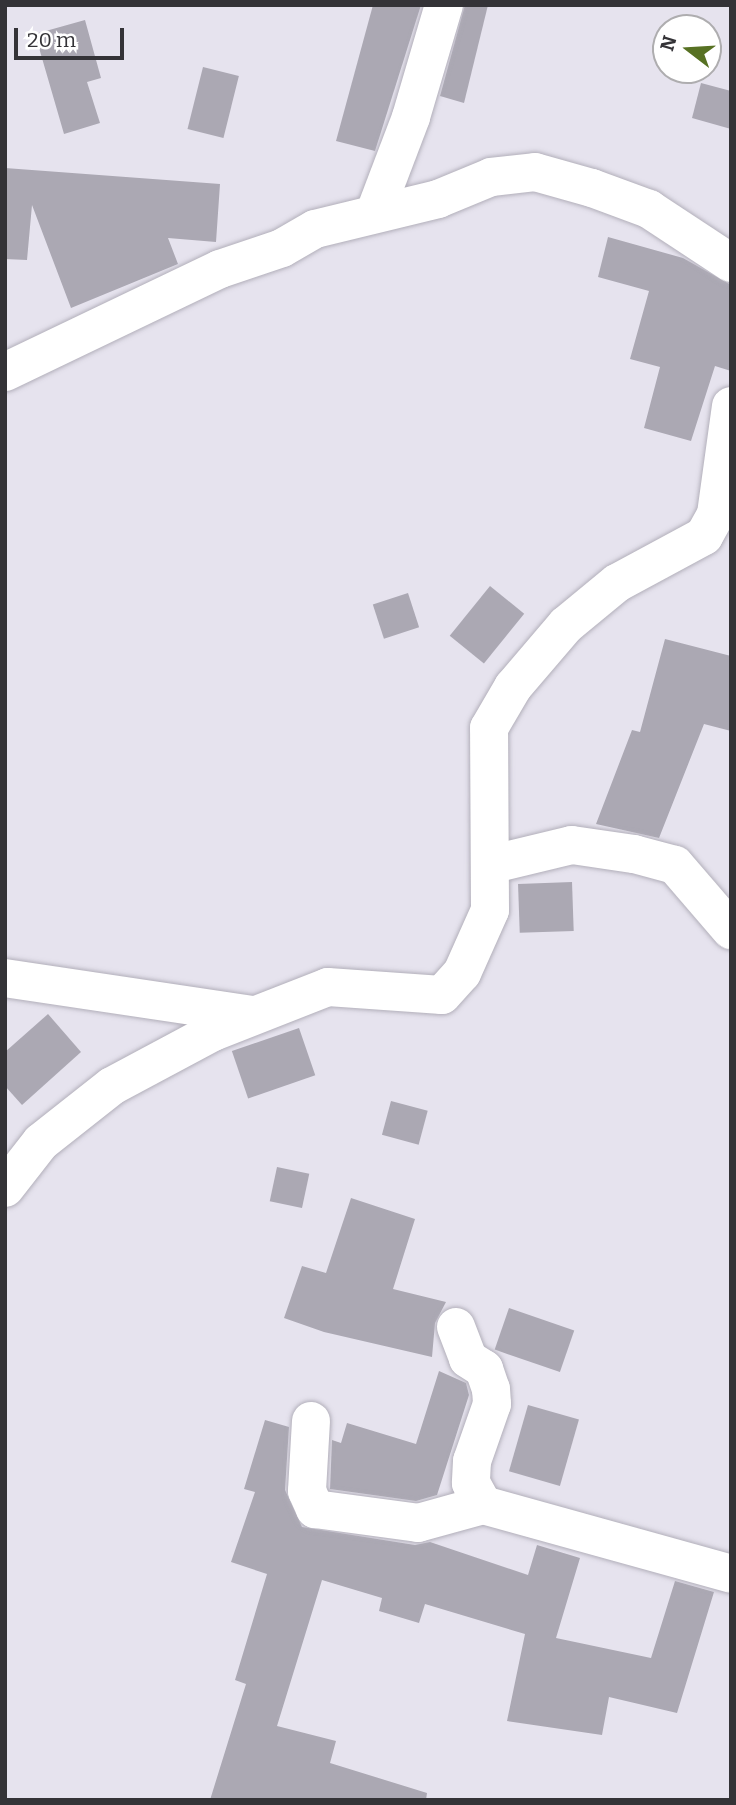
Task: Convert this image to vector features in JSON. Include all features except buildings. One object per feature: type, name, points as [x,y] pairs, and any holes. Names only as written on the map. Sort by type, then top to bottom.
[{"type":"street","points":[[374,212],[411,117],[444,5]]},
{"type":"street","points":[[5,372],[220,269],[282,248],[315,229],[374,212],[438,199],[491,177],[535,172],[649,209],[731,263]]},
{"type":"street","points":[[5,1188],[41,1142],[112,1086],[213,1032],[328,987],[442,995],[462,973],[480,940],[490,910],[493,864],[487,824],[489,728],[513,687],[566,625],[617,583],[704,536],[716,514],[731,407]]},
{"type":"street","points":[[493,864],[572,845],[634,853],[675,865],[731,930]]},
{"type":"street","points":[[5,978],[255,1015]]},
{"type":"street","points":[[456,1327],[468,1359],[484,1369],[491,1389],[492,1404],[472,1461],[471,1483],[483,1505]]},
{"type":"street","points":[[311,1421],[307,1491],[315,1509],[418,1523],[483,1505],[731,1574]]}]
